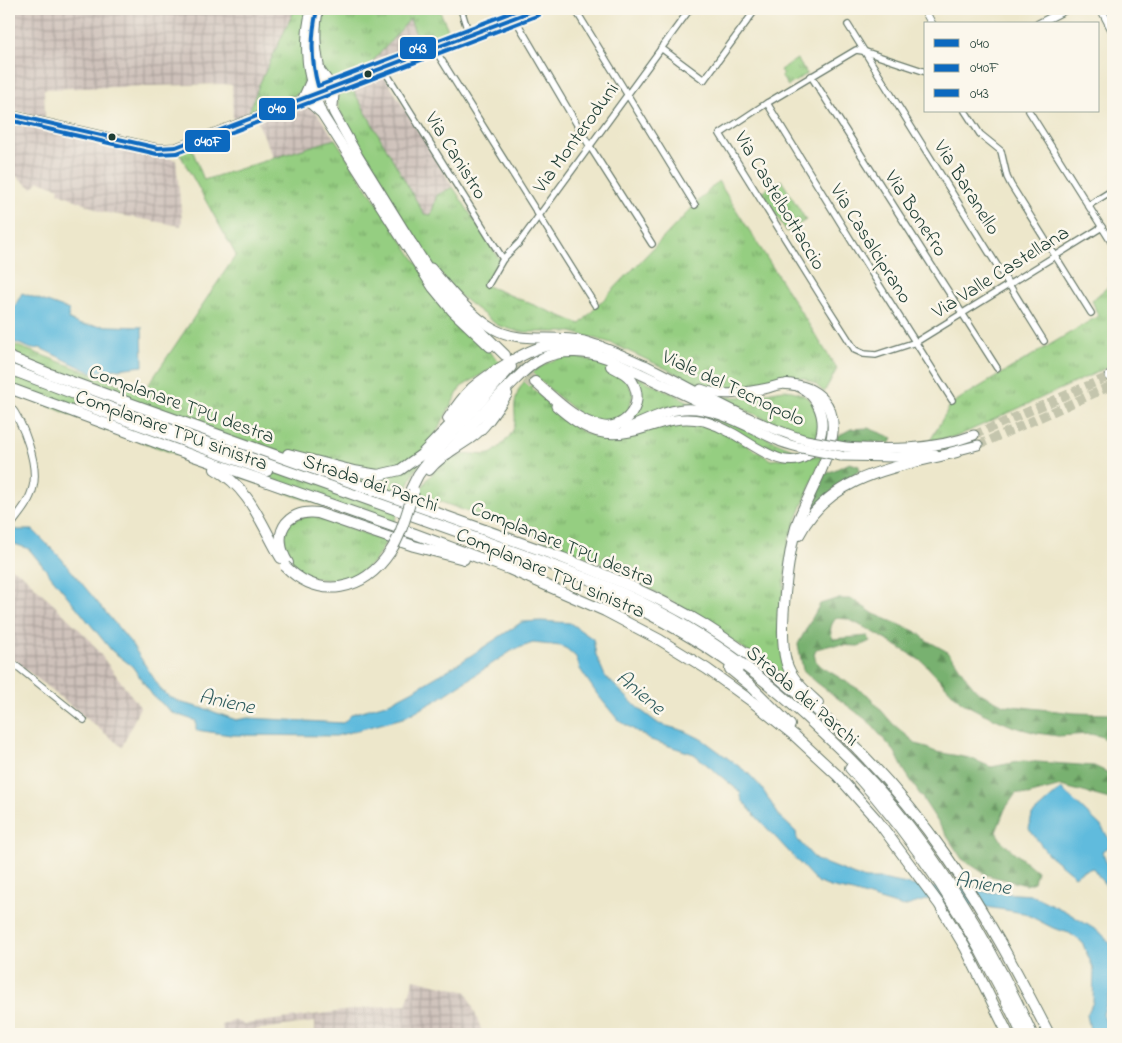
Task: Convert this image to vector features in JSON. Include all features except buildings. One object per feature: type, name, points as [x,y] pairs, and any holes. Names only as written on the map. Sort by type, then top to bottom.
[{"type":"highway","points":[[334,114],[333,98],[338,85]]},
{"type":"highway","name":"Viale del Tecnopolo","points":[[325,90],[334,114],[412,244],[457,296],[495,329],[517,336],[569,339],[600,346],[675,380],[754,421],[804,444]]},
{"type":"highway","points":[[314,94],[322,114],[433,288],[452,311],[503,357]]},
{"type":"highway","points":[[302,99],[322,114]]},
{"type":"highway","points":[[412,244],[437,284],[503,357]]},
{"type":"highway","points":[[224,437],[354,471],[378,475],[400,470],[421,455],[454,422],[497,372],[522,355],[554,345],[600,346]]},
{"type":"highway","points":[[412,490],[432,467],[474,435],[496,410],[517,378],[542,359],[556,354],[580,352],[600,356],[622,364],[734,420]]},
{"type":"highway","points":[[534,384],[581,420],[602,427],[614,426],[626,420],[634,410],[636,394],[634,384],[621,371],[580,352]]},
{"type":"highway","points":[[174,449],[218,470],[235,483],[250,502],[287,564],[303,580],[322,587],[339,588],[348,586],[376,570],[391,552],[398,537],[418,475],[428,461],[522,355]]},
{"type":"highway","name":"Complanare TPU destra","points":[[9,358],[123,401],[564,558],[619,580],[665,603],[742,650],[814,708],[888,782],[947,857],[994,933],[1048,1034]]},
{"type":"highway","name":"Strada dei Parchi","points":[[9,369],[126,414],[560,568],[625,594],[660,612],[732,656],[781,694],[837,745],[894,806],[929,859]]},
{"type":"highway","name":"Strada dei Parchi","points":[[9,376],[158,433],[556,573],[622,601],[692,638],[771,694],[833,750],[929,859],[960,899],[1022,1034]]},
{"type":"highway","points":[[675,380],[707,392],[725,394],[745,393],[787,384],[798,384],[817,392],[828,406],[833,425],[829,447],[798,521],[790,554],[783,641],[786,661],[793,677],[878,766],[888,782]]},
{"type":"highway","points":[[534,384],[573,422],[588,430],[610,434],[639,430],[673,419],[697,420],[722,428],[775,458],[799,459],[809,454],[818,443],[822,430],[822,417],[817,404],[808,393],[787,384]]},
{"type":"highway","name":"Complanare TPU sinistra","points":[[9,388],[509,569],[605,611],[660,640],[707,669],[781,725],[837,775],[877,820],[939,904],[966,949],[1008,1034]]},
{"type":"highway","name":"Viale del Tecnopolo","points":[[610,434],[652,417],[682,409],[700,410],[734,420],[779,441],[843,452],[896,457],[957,452],[978,445]]},
{"type":"highway","name":"Viale del Tecnopolo","points":[[843,452],[954,443],[974,435]]},
{"type":"highway","points":[[790,554],[811,515],[838,491],[855,481],[874,474],[957,452]]},
{"type":"highway","points":[[287,564],[282,552],[281,532],[290,518],[300,513],[310,512],[318,513],[414,546],[457,556],[546,586]]},
{"type":"highway","points":[[692,638],[705,652],[730,669],[769,703],[837,775]]},
{"type":"highway","name":"Strada dei Parchi","points":[[980,941],[1032,1034]]},
{"type":"main road","points":[[311,9],[306,38],[307,62],[314,94]]},
{"type":"main road","points":[[319,9],[316,34],[318,66],[325,90]]},
{"type":"main road","points":[[318,66],[328,80],[338,85]]},
{"type":"main road","points":[[302,99],[310,81]]},
{"type":"street","points":[[462,9],[469,35]]},
{"type":"street","points":[[9,114],[164,148],[176,147],[537,9]]},
{"type":"street","points":[[575,9],[695,205]]},
{"type":"street","name":"Via Monteroduni","points":[[488,285],[503,259],[519,243],[690,9]]},
{"type":"street","points":[[661,48],[704,80],[756,9]]},
{"type":"street","points":[[924,9],[931,22]]},
{"type":"street","points":[[1042,22],[1068,9]]},
{"type":"street","points":[[1101,9],[1113,32]]},
{"type":"street","points":[[514,18],[589,145],[652,244]]},
{"type":"street","name":"Via Baranello","points":[[848,25],[1044,341]]},
{"type":"street","points":[[434,48],[595,305]]},
{"type":"street","name":"Via Castelbottaccio","points":[[863,51],[855,51],[811,76],[720,134],[850,344],[861,353],[876,355],[916,342]]},
{"type":"street","points":[[863,51],[924,71]]},
{"type":"street","name":"Via Canistro","points":[[383,68],[503,259]]},
{"type":"street","name":"Via Bonefro","points":[[811,76],[997,368]]},
{"type":"street","name":"Via Casalciprano","points":[[767,103],[854,246],[952,400]]},
{"type":"street","points":[[966,112],[980,134],[1001,151],[1007,178],[1091,313]]},
{"type":"street","points":[[1030,112],[1113,245]]},
{"type":"street","points":[[1089,205],[1113,190]]},
{"type":"street","name":"Via Valle Castellana","points":[[916,342],[1102,227]]},
{"type":"street","points":[[9,405],[19,422],[34,465],[34,486],[31,494],[9,527]]},
{"type":"street","points":[[9,660],[84,720]]},
{"type":"shaded area","points":[[9,9],[295,9],[259,85],[248,115],[233,120],[232,85],[223,84],[44,89],[45,118],[9,109]]},
{"type":"shaded area","points":[[410,19],[422,49],[362,73]]},
{"type":"shaded area","points":[[383,74],[453,187],[437,195],[431,215],[424,214],[350,85]]},
{"type":"shaded area","points":[[303,103],[317,113],[335,139],[274,158],[257,121]]},
{"type":"shaded area","points":[[9,118],[153,151],[154,154],[176,160],[181,226],[102,212],[58,192],[59,188],[39,181],[32,188],[9,171]]},
{"type":"shaded area","points":[[9,567],[22,574],[88,638],[140,707],[122,747],[9,656]]},
{"type":"shaded area","points":[[414,979],[467,992],[483,1034],[315,1034],[315,1022],[223,1034],[222,1025],[233,1020],[244,1024],[374,1007],[406,1005]]},
{"type":"green space","points":[[295,9],[307,9],[302,34],[305,81],[299,94],[248,115],[259,85]]},
{"type":"green space","points":[[319,9],[439,9],[453,41],[423,53],[410,19],[359,77],[325,90],[316,34]]},
{"type":"green space","points":[[797,59],[807,74],[788,86],[781,76],[783,74],[780,70]]},
{"type":"green space","points":[[350,85],[424,214],[431,215],[437,195],[453,187],[500,260],[485,285],[580,324],[718,181],[837,369],[824,392],[804,378],[790,378],[739,389],[726,389],[699,384],[611,343],[571,332],[519,332],[497,325],[459,295],[437,270],[407,229],[339,110],[337,97],[341,90]]},
{"type":"green space","points":[[335,139],[450,313],[501,363],[461,387],[411,479],[391,530],[108,430],[9,390],[9,343],[143,393],[236,255],[177,149],[190,144],[204,180]]},
{"type":"green space","points":[[781,180],[806,220],[787,232],[762,192]]},
{"type":"green space","points":[[1113,253],[1113,365],[958,436],[930,441],[951,404],[1098,316],[1092,300],[1109,286],[1109,264]]},
{"type":"green space","points":[[565,357],[581,358],[607,365],[621,374],[633,394],[627,415],[610,424],[582,417],[539,380],[531,387],[573,426],[583,432],[606,438],[620,438],[675,423],[690,422],[720,429],[771,460],[813,455],[822,457],[789,538],[779,633],[793,684],[704,620],[613,568],[551,542],[419,494],[433,472],[440,466],[463,455],[490,454],[501,446],[514,427],[517,394],[526,379],[548,362]]},
{"type":"green space","points":[[637,377],[697,405],[679,405],[626,425],[640,397]]},
{"type":"green space","points":[[784,390],[805,396],[816,408],[819,416],[817,438],[789,430],[718,397],[741,397]]},
{"type":"green space","points":[[683,412],[713,415],[802,453],[787,456],[772,452],[713,420],[648,422]]},
{"type":"green space","points":[[868,428],[893,438],[890,443],[838,441],[836,437],[851,429]]},
{"type":"green space","points":[[850,463],[859,466],[859,471],[834,489],[799,526],[821,476]]},
{"type":"green space","points":[[313,515],[386,541],[374,561],[360,572],[338,579],[316,578],[306,574],[297,567],[285,549],[285,536],[290,523]]},
{"type":"green space","points":[[836,599],[852,599],[874,614],[917,632],[926,640],[946,651],[978,692],[1004,705],[1075,713],[1109,714],[1113,717],[1113,744],[1100,736],[1090,734],[1058,736],[1014,727],[961,702],[923,662],[848,619],[836,618],[832,623],[831,633],[833,639],[868,636],[870,641],[860,646],[832,645],[816,649],[814,654],[816,661],[822,667],[868,695],[893,724],[917,744],[936,752],[970,758],[991,767],[1023,761],[1094,766],[1113,775],[1113,800],[1061,786],[1028,795],[1016,793],[1005,809],[996,832],[1003,843],[1037,871],[1034,882],[1026,885],[987,875],[962,859],[904,770],[895,752],[868,721],[803,670],[798,644],[820,604]]},
{"type":"water","points":[[22,293],[69,310],[69,320],[81,325],[142,327],[143,366],[91,372],[40,348],[32,349],[9,340],[9,317]]},
{"type":"water","points":[[9,524],[16,530],[33,530],[60,557],[131,643],[162,691],[182,703],[236,720],[248,718],[343,723],[352,714],[389,703],[419,687],[522,622],[570,623],[593,639],[596,655],[605,676],[639,709],[659,724],[685,731],[703,740],[748,773],[761,787],[780,817],[796,832],[797,839],[816,860],[865,879],[882,879],[926,888],[962,887],[985,892],[1032,895],[1065,911],[1101,933],[1113,947],[1113,989],[1103,1014],[1110,1034],[1091,1034],[1087,1015],[1093,1002],[1094,970],[1082,942],[1069,933],[1053,928],[1024,913],[974,905],[954,905],[929,899],[903,907],[817,882],[752,812],[742,800],[740,792],[694,754],[651,740],[618,720],[580,669],[576,657],[561,646],[533,643],[513,650],[437,700],[403,718],[336,736],[231,735],[196,730],[196,721],[173,713],[153,696],[132,666],[112,651],[29,549],[9,542]]},
{"type":"water","points":[[1061,789],[1101,826],[1113,845],[1102,851],[1113,876],[1113,893],[1093,868],[1082,871],[1075,876],[1048,854],[1029,829],[1032,815]]},
{"type":"tunnel","points":[[506,356],[535,382]]},
{"type":"tunnel","points":[[506,362],[533,386]]},
{"type":"tunnel","points":[[974,435],[1110,376]]},
{"type":"tunnel","points":[[978,445],[1113,385]]},
{"type":"transit line","name":"043","points":[[317,10],[313,48],[318,86],[520,9]]},
{"type":"transit line","name":"040","points":[[9,114],[158,148],[176,147],[537,9]]},
{"type":"transit line","name":"040F","points":[[9,120],[157,154],[177,153],[539,15]]},
{"type":"water label","name":"Aniene","points":[[641,692]]},
{"type":"water label","name":"Aniene","points":[[227,701]]},
{"type":"water label","name":"Aniene","points":[[983,883]]}]
